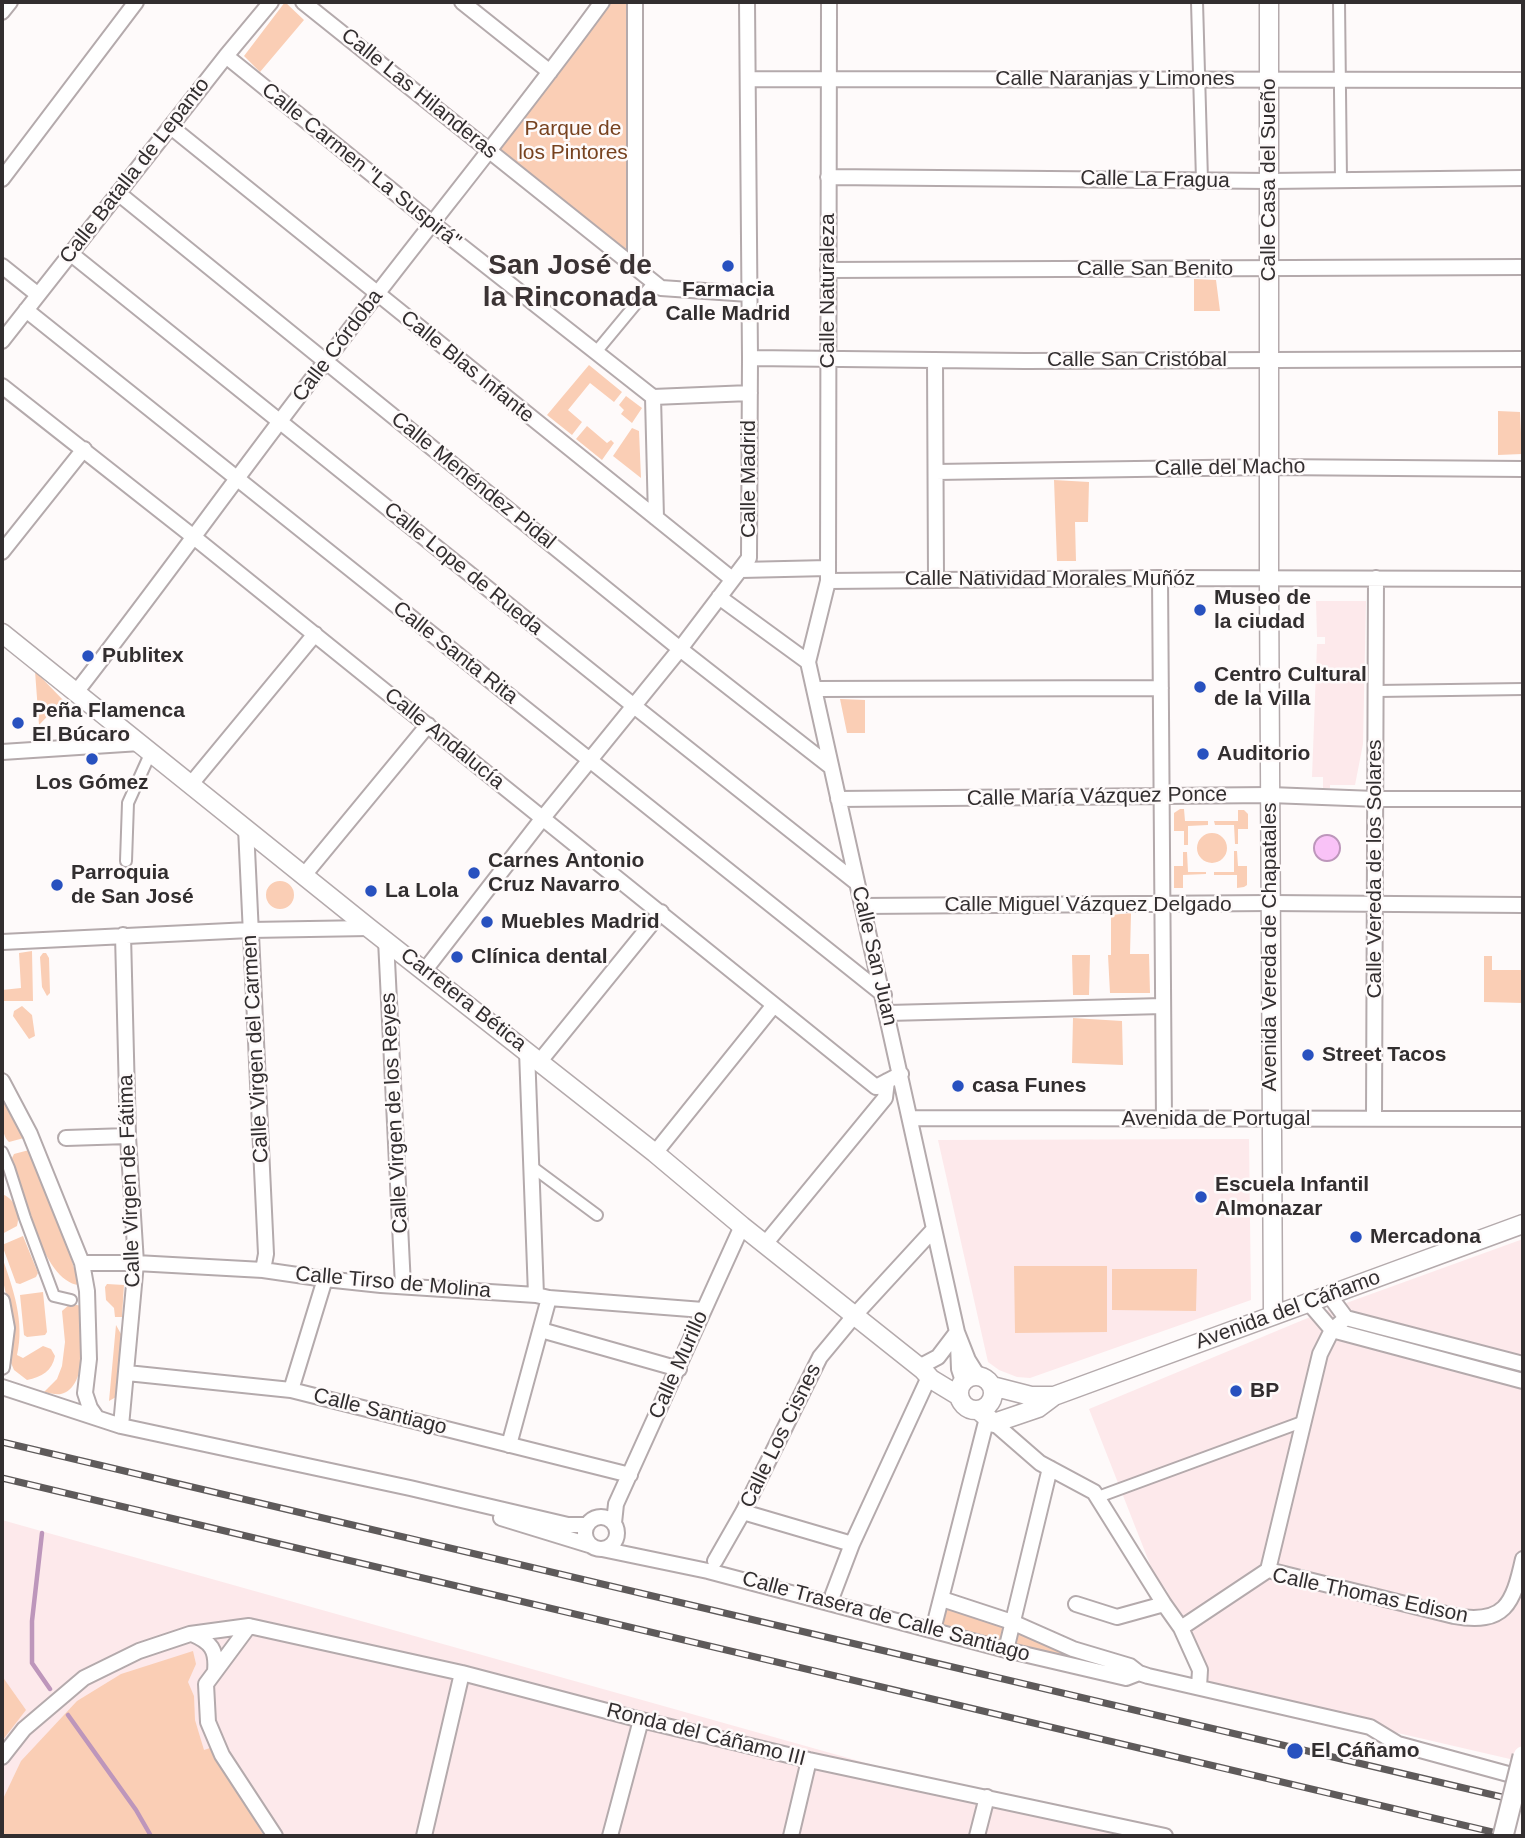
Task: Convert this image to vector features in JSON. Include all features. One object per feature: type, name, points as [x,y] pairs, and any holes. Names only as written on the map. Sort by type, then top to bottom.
[{"type":"main road","points":[[1503,1836],[1523,1756]]},
{"type":"main road","points":[[1517,1836],[1523,1809]]},
{"type":"street","points":[[2,12],[10,2]]},
{"type":"street","points":[[2,179],[136,2]]},
{"type":"street","name":"Calle Batalla de Lepanto","points":[[2,341],[271,2]]},
{"type":"street","name":"Calle Las Hilanderas","points":[[303,2],[662,288],[749,294]]},
{"type":"street","points":[[461,2],[551,72]]},
{"type":"street","name":"Calle Córdoba","points":[[77,691],[195,538],[325,361],[551,72],[602,2]]},
{"type":"street","points":[[635,2],[635,268]]},
{"type":"street","name":"Calle Madrid","points":[[425,970],[749,558],[747,2]]},
{"type":"street","name":"Calle Naturaleza","points":[[828,575],[829,2]]},
{"type":"street","points":[[1197,2],[1202,180]]},
{"type":"street","name":"Calle Casa del Sueño","points":[[1269,2],[1269,467]]},
{"type":"street","points":[[1339,2],[1340,180]]},
{"type":"street","name":"Calle Carmen \"La Suspirá\"","points":[[226,56],[653,397]]},
{"type":"street","name":"Calle Naranjas y Limones","points":[[748,79],[1523,80]]},
{"type":"street","name":"Calle Blas Infante","points":[[171,127],[656,518],[737,575]]},
{"type":"street","name":"Calle La Fragua","points":[[828,177],[1270,181],[1523,178]]},
{"type":"street","name":"Calle Menéndez Pidal","points":[[118,192],[680,649],[831,767]]},
{"type":"street","name":"Calle Lope de Rueda","points":[[70,253],[857,883]]},
{"type":"street","points":[[2,265],[37,294]]},
{"type":"street","name":"Calle San Benito","points":[[828,270],[1523,267]]},
{"type":"street","points":[[596,352],[654,282]]},
{"type":"street","name":"Calle Santa Rita","points":[[26,310],[884,995]]},
{"type":"street","name":"Calle San Cristóbal","points":[[750,358],[1523,359]]},
{"type":"street","points":[[935,360],[936,579]]},
{"type":"street","name":"Calle Andalucía","points":[[2,386],[195,538],[876,1087],[887,1081]]},
{"type":"street","points":[[656,518],[653,397],[750,393]]},
{"type":"street","points":[[2,552],[84,449]]},
{"type":"street","name":"Calle del Macho","points":[[936,472],[1269,467],[1523,469]]},
{"type":"street","name":"Avenida Vereda de Chapatales","points":[[1269,467],[1273,1315]]},
{"type":"street","name":"Calle Natividad Morales Muñóz","points":[[737,575],[936,579],[1523,579]]},
{"type":"street","name":"Calle San Juan","points":[[828,575],[808,662],[957,1332],[971,1384]]},
{"type":"street","points":[[1160,578],[1164,1119]]},
{"type":"street","name":"Calle Vereda de los Solares","points":[[1374,1118],[1376,578]]},
{"type":"street","points":[[719,597],[808,662]]},
{"type":"street","name":"Carretera Bética","points":[[2,633],[369,928],[534,1056],[924,1371],[971,1384]]},
{"type":"street","points":[[191,784],[315,635]]},
{"type":"street","points":[[815,689],[1161,688]]},
{"type":"street","points":[[1377,691],[1523,689]]},
{"type":"street","points":[[305,874],[428,725]]},
{"type":"street","points":[[2,752],[146,748],[128,803],[126,861]]},
{"type":"street","name":"Calle María Vázquez Ponce","points":[[838,799],[1270,795],[1375,799],[1523,799]]},
{"type":"street","name":"Calle Virgen del Carmen","points":[[246,828],[266,1254],[263,1269]]},
{"type":"street","points":[[330,928],[340,903]]},
{"type":"street","name":"Calle Miguel Vázquez Delgado","points":[[862,906],[1270,903],[1523,905]]},
{"type":"street","points":[[509,1445],[541,1330],[543,1297],[531,1167],[534,1056],[661,912]]},
{"type":"street","points":[[2,942],[250,930],[369,928]]},
{"type":"street","name":"Calle Virgen de Fátima","points":[[121,1426],[136,1263],[128,1136],[123,935]]},
{"type":"street","name":"Calle Virgen de los Reyes","points":[[386,940],[403,1286]]},
{"type":"street","points":[[655,1153],[774,1005]]},
{"type":"street","points":[[888,1013],[1163,1006]]},
{"type":"street","points":[[765,1244],[885,1098],[887,1081],[901,1074]]},
{"type":"street","points":[[3,1086],[30,1134],[82,1263],[87,1291],[89,1359],[85,1393],[97,1418]]},
{"type":"street","name":"Avenida de Portugal","points":[[910,1118],[1523,1119]]},
{"type":"street","points":[[65,1138],[128,1136]]},
{"type":"street","points":[[2,1152],[54,1296],[71,1300]]},
{"type":"street","points":[[531,1167],[597,1215]]},
{"type":"street","name":"Avenida del Cáñamo","points":[[986,1417],[1038,1408],[1054,1396],[1523,1224]]},
{"type":"street","name":"Calle Murillo","points":[[611,1526],[616,1504],[743,1226]]},
{"type":"street","name":"Calle Los Cisnes","points":[[715,1561],[743,1512],[820,1357],[934,1229]]},
{"type":"street","name":"Calle Tirso de Molina","points":[[82,1263],[263,1269],[325,1279],[703,1310]]},
{"type":"street","points":[[291,1390],[325,1279]]},
{"type":"street","points":[[1329,1295],[1346,1318],[1523,1364]]},
{"type":"street","points":[[2,1301],[7,1328],[2,1369],[15,1386],[32,1397]]},
{"type":"street","points":[[1308,1302],[1332,1330],[1523,1381]]},
{"type":"street","points":[[1268,1570],[1320,1354],[1332,1330],[1346,1318]]},
{"type":"street","points":[[541,1330],[679,1369]]},
{"type":"street","points":[[833,1594],[924,1371],[957,1332]]},
{"type":"street","name":"Calle Santiago","points":[[127,1373],[291,1390],[630,1475]]},
{"type":"street","points":[[62,1407],[76,1394],[85,1377]]},
{"type":"street","points":[[933,1630],[943,1599],[986,1417],[986,1407],[992,1400],[971,1384],[963,1405],[986,1417],[1050,1468],[1094,1492],[1098,1497],[1181,1628],[1200,1670],[1199,1687]]},
{"type":"street","name":"Avenida del Cáñamo","points":[[971,1384],[1031,1396],[1054,1396]]},
{"type":"street","name":"Calle Trasera de Calle Santiago","points":[[2,1387],[121,1426],[568,1525],[586,1525]]},
{"type":"street","points":[[1098,1497],[1302,1422]]},
{"type":"street","points":[[1006,1650],[1050,1468]]},
{"type":"street","name":"Calle Trasera de Calle Santiago","points":[[410,1488],[596,1547],[724,1575],[1006,1650],[1126,1678],[1139,1674],[1370,1727],[1398,1744],[1508,1774]]},
{"type":"street","points":[[743,1512],[852,1544]]},
{"type":"street","points":[[611,1526],[611,1545],[596,1547],[584,1536],[586,1525],[593,1518],[611,1526],[632,1554]]},
{"type":"street","name":"Calle Thomas Edison","points":[[1181,1628],[1268,1570],[1454,1616],[1481,1619],[1492,1617],[1513,1596],[1523,1559]]},
{"type":"street","name":"Calle Trasera de Calle Santiago","points":[[943,1599],[1012,1622],[1073,1649],[1130,1666],[1139,1674]]},
{"type":"street","points":[[1076,1604],[1117,1617],[1164,1604]]},
{"type":"street","points":[[249,1626],[206,1685],[208,1722],[222,1755],[275,1836]]},
{"type":"street","name":"Ronda del Cáñamo III","points":[[2,1757],[24,1729],[84,1678],[139,1651],[190,1634],[249,1626],[462,1673],[809,1760],[1165,1836]]},
{"type":"street","points":[[190,1634],[208,1642],[213,1648],[215,1672]]},
{"type":"street","points":[[424,1836],[462,1673]]},
{"type":"street","points":[[610,1836],[641,1720]]},
{"type":"street","points":[[790,1836],[809,1760]]},
{"type":"street","points":[[977,1836],[987,1797]]},
{"type":"shaded area","points":[[1316,601],[1366,601],[1363,744],[1355,785],[1330,785],[1330,788],[1323,788],[1323,777],[1312,777],[1317,644],[1325,644],[1325,637],[1317,637]]},
{"type":"shaded area","points":[[1327,835],[1336,839],[1340,848],[1336,857],[1327,861],[1318,857],[1314,848],[1318,839]]},
{"type":"shaded area","points":[[1249,1139],[1251,1300],[1030,1378],[1017,1377],[988,1362],[938,1140]]},
{"type":"shaded area","points":[[1523,1239],[1523,1762],[1199,1687],[1167,1591],[1153,1572],[1089,1409],[1327,1310]]},
{"type":"shaded area","points":[[2,1520],[987,1797],[1165,1836],[2,1836]]},
{"type":"green space","points":[[285,2],[304,20],[260,72],[244,56]]},
{"type":"green space","name":"Parque de los Pintores","points":[[609,2],[628,2],[629,250],[626,251],[502,156],[499,148]]},
{"type":"green space","points":[[1194,279],[1216,280],[1220,311],[1194,311]]},
{"type":"green space","points":[[589,365],[622,392],[614,402],[590,383],[568,410],[582,422],[572,435],[547,415]]},
{"type":"green space","points":[[626,396],[642,408],[632,423],[621,414],[624,410],[619,405]]},
{"type":"green space","points":[[1498,411],[1520,412],[1522,454],[1498,455]]},
{"type":"green space","points":[[587,426],[607,443],[611,440],[614,443],[602,460],[576,439]]},
{"type":"green space","points":[[632,428],[639,431],[641,478],[613,456]]},
{"type":"green space","points":[[1054,480],[1089,482],[1088,522],[1075,522],[1076,561],[1057,561]]},
{"type":"green space","points":[[35,671],[63,700],[39,725]]},
{"type":"green space","points":[[840,699],[865,700],[865,733],[847,733]]},
{"type":"green space","points":[[1184,809],[1185,821],[1208,821],[1208,825],[1188,826],[1188,845],[1184,845],[1184,831],[1174,831],[1174,813]]},
{"type":"green space","points":[[1238,810],[1244,810],[1248,814],[1248,829],[1238,829],[1238,844],[1235,844],[1234,825],[1215,825],[1214,821],[1238,821]]},
{"type":"green space","points":[[1212,833],[1223,837],[1227,848],[1223,859],[1212,863],[1201,859],[1197,848],[1201,837]]},
{"type":"green space","points":[[1234,851],[1237,851],[1238,866],[1247,866],[1247,885],[1244,887],[1237,888],[1237,875],[1214,875],[1214,872],[1234,872]]},
{"type":"green space","points":[[1183,852],[1187,852],[1188,872],[1206,874],[1183,875],[1183,888],[1174,888],[1174,866],[1183,866]]},
{"type":"green space","points":[[280,881],[290,885],[294,895],[290,905],[280,909],[270,905],[266,895],[270,885]]},
{"type":"green space","points":[[1131,913],[1130,954],[1149,954],[1150,993],[1110,993],[1108,955],[1111,955],[1111,915]]},
{"type":"green space","points":[[32,951],[33,1001],[2,1001],[2,990],[21,988],[19,953]]},
{"type":"green space","points":[[43,953],[49,958],[50,993],[47,996],[42,987],[40,957]]},
{"type":"green space","points":[[1072,955],[1090,955],[1089,995],[1073,995]]},
{"type":"green space","points":[[1484,956],[1492,956],[1492,970],[1523,970],[1523,1003],[1484,1002]]},
{"type":"green space","points":[[22,1006],[32,1015],[35,1036],[29,1039],[13,1016],[14,1011]]},
{"type":"green space","points":[[1073,1018],[1122,1021],[1123,1065],[1072,1063]]},
{"type":"green space","points":[[2,1098],[24,1138],[9,1142],[6,1138],[2,1122]]},
{"type":"green space","points":[[29,1150],[69,1251],[79,1285],[66,1280],[54,1268],[35,1231],[12,1158],[14,1154]]},
{"type":"green space","points":[[2,1194],[14,1203],[18,1216],[17,1226],[2,1234]]},
{"type":"green space","points":[[23,1236],[38,1273],[36,1277],[20,1284],[16,1283],[2,1245]]},
{"type":"green space","points":[[2,1257],[19,1318],[17,1355],[23,1358],[43,1346],[51,1349],[55,1356],[45,1372],[27,1380],[14,1370],[11,1363],[12,1322],[2,1276]]},
{"type":"green space","points":[[1014,1266],[1107,1266],[1107,1332],[1015,1333]]},
{"type":"green space","points":[[1112,1269],[1197,1269],[1196,1311],[1112,1310]]},
{"type":"green space","points":[[107,1284],[124,1285],[122,1317],[115,1317],[114,1308],[106,1300]]},
{"type":"green space","points":[[43,1292],[47,1332],[45,1335],[27,1337],[24,1335],[20,1295]]},
{"type":"green space","points":[[70,1304],[83,1306],[80,1369],[70,1389],[59,1394],[44,1392],[57,1379],[62,1366],[65,1342],[62,1311]]},
{"type":"green space","points":[[116,1325],[121,1334],[116,1397],[109,1401]]},
{"type":"green space","points":[[942,1599],[1139,1673],[933,1630]]},
{"type":"green space","points":[[193,1651],[196,1664],[188,1682],[194,1696],[195,1720],[204,1750],[210,1748],[264,1836],[2,1836],[2,1801],[21,1761],[77,1701],[121,1674]]},
{"type":"green space","points":[[2,1676],[26,1710],[2,1741]]},
{"type":"waterway","points":[[42,1533],[32,1621],[32,1663],[50,1689]]},
{"type":"waterway","points":[[68,1715],[136,1810],[151,1836]]},
{"type":"railway","points":[[2,1442],[1523,1802]]},
{"type":"railway","points":[[2,1478],[1509,1836]]},
{"type":"place","name":"Farmacia Calle Madrid","points":[[728,266]]},
{"type":"place","name":"Museo de la ciudad","points":[[1200,610]]},
{"type":"place","name":"Publitex","points":[[88,656]]},
{"type":"place","name":"Centro Cultural de la Villa","points":[[1200,687]]},
{"type":"place","name":"Peña Flamenca El Búcaro","points":[[18,723]]},
{"type":"place","name":"Auditorio","points":[[1203,754]]},
{"type":"place","name":"Los Gómez","points":[[92,759]]},
{"type":"place","name":"Carnes Antonio Cruz Navarro","points":[[474,873]]},
{"type":"place","name":"Parroquia de San José","points":[[57,885]]},
{"type":"place","name":"La Lola","points":[[371,891]]},
{"type":"place","name":"Muebles Madrid","points":[[487,922]]},
{"type":"place","name":"Clínica dental","points":[[457,957]]},
{"type":"place","name":"Street Tacos","points":[[1308,1055]]},
{"type":"place","name":"casa Funes","points":[[958,1086]]},
{"type":"place","name":"Escuela Infantil Almonazar","points":[[1201,1197]]},
{"type":"place","name":"Mercadona","points":[[1356,1237]]},
{"type":"place","name":"BP","points":[[1236,1391]]},
{"type":"place","name":"El Cáñamo","points":[[1295,1751]]},
{"type":"district","name":"San José de la Rinconada","points":[[570,282]]}]
